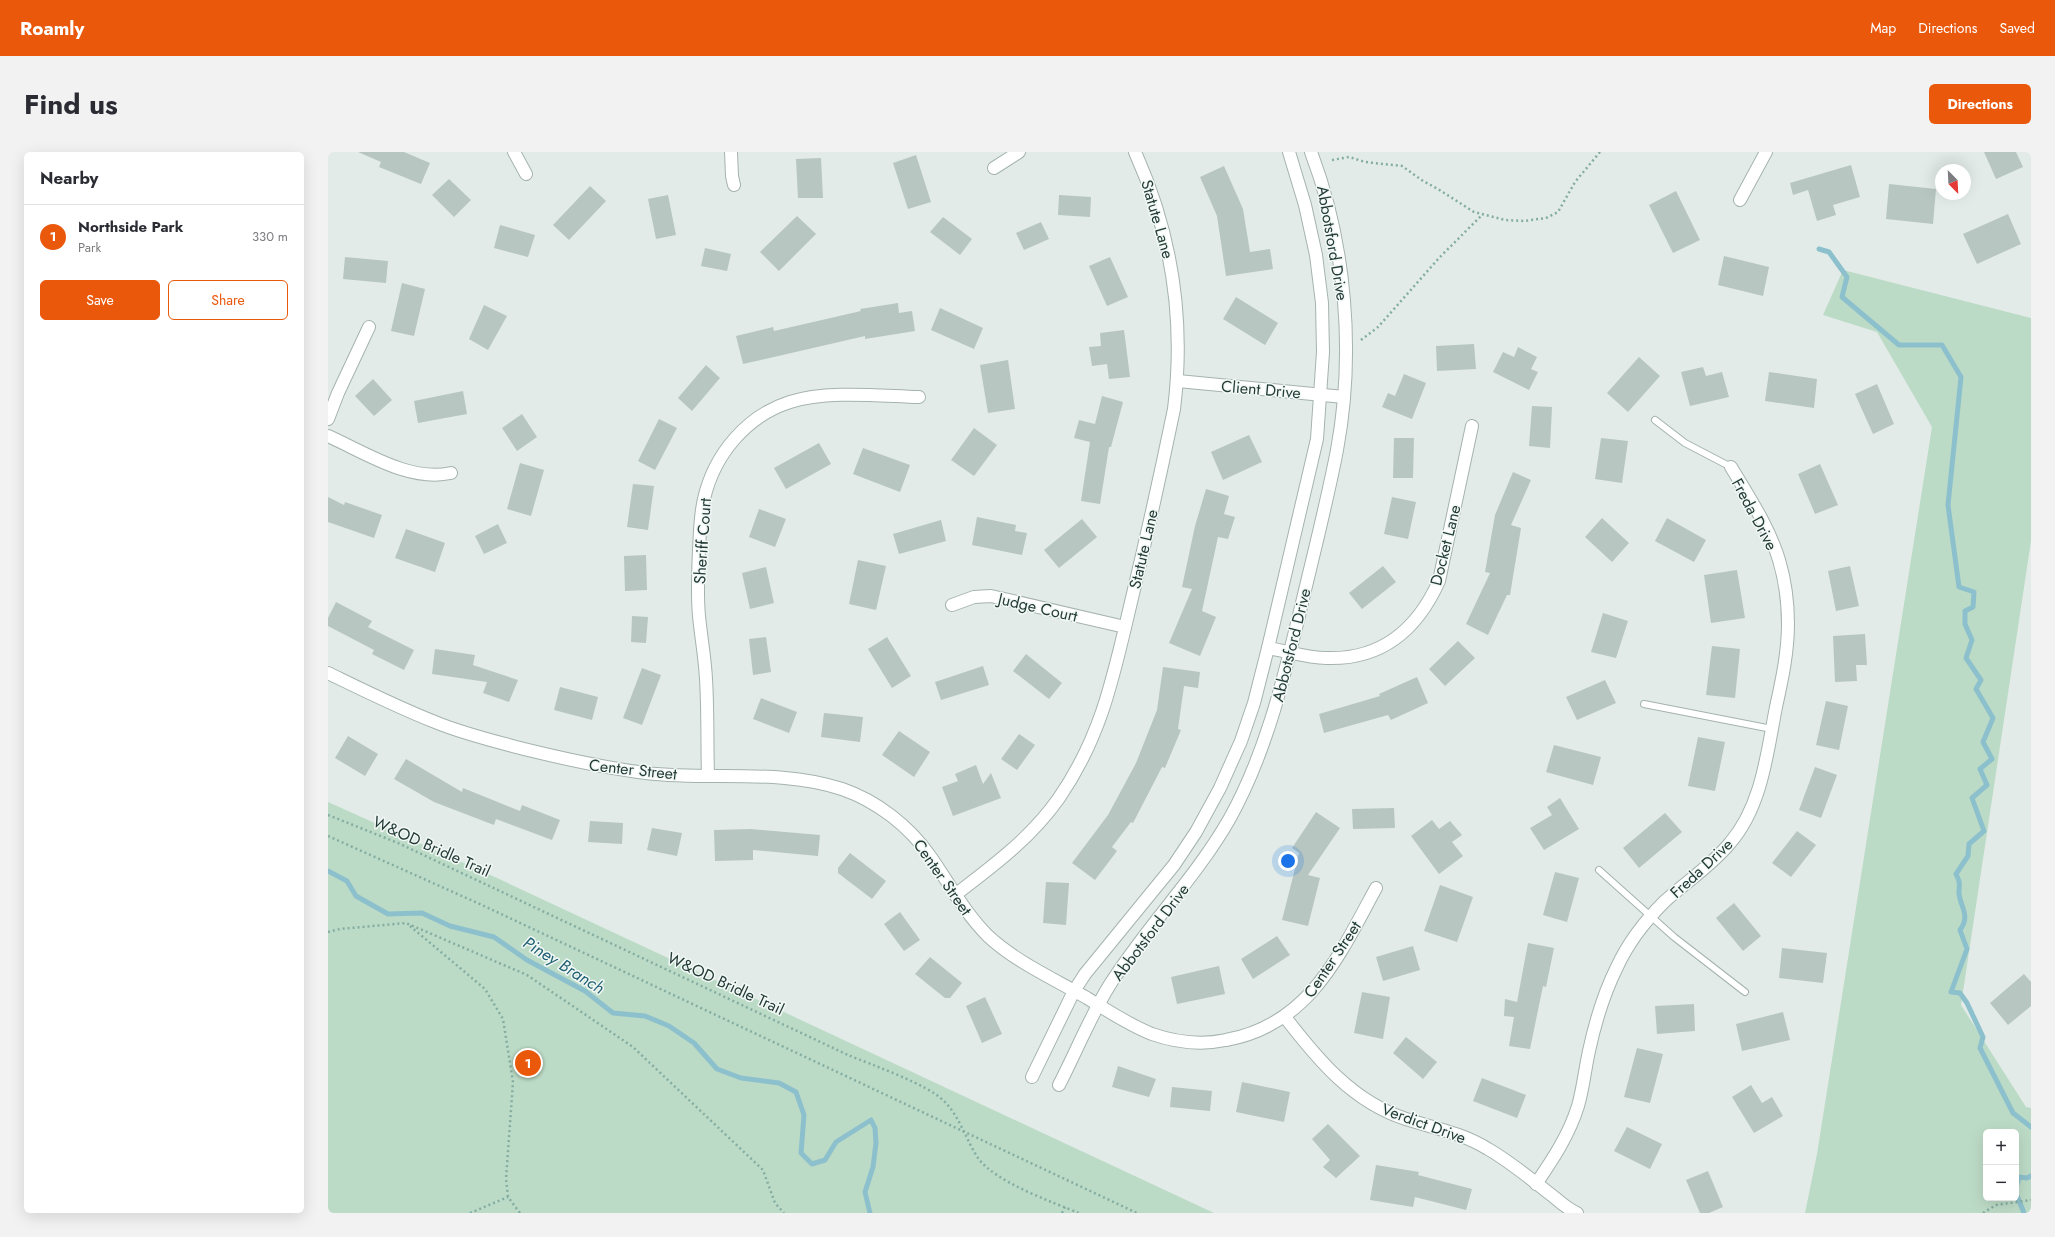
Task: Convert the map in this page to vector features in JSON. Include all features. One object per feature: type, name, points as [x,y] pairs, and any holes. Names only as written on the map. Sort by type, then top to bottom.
[{"type":"street","points":[[514,152],[526,174]]},
{"type":"street","points":[[731,152],[734,185]]},
{"type":"street","points":[[994,168],[1019,152]]},
{"type":"street","name":"Statute Lane","points":[[955,894],[1010,852],[1036,826],[1058,800],[1078,769],[1094,736],[1107,701],[1125,627],[1174,409],[1178,381],[1179,332],[1170,258],[1160,217],[1135,152]]},
{"type":"street","name":"Abbotsford Drive","points":[[1032,1077],[1074,991],[1097,958],[1174,866],[1196,832],[1220,788],[1241,741],[1254,703],[1312,461],[1316,439],[1320,394],[1324,329],[1316,254],[1289,152]]},
{"type":"street","name":"Abbotsford Drive","points":[[1060,1085],[1098,1005],[1110,985],[1201,865],[1231,816],[1259,756],[1279,698],[1337,449],[1344,397],[1345,329],[1339,265],[1321,178],[1311,152]]},
{"type":"street","points":[[1740,200],[1766,152]]},
{"type":"street","points":[[328,419],[338,393],[369,327]]},
{"type":"street","name":"Client Drive","points":[[1178,381],[1344,397]]},
{"type":"street","name":"Sheriff Court","points":[[708,776],[706,679],[699,615],[698,570],[704,500],[710,478],[719,459],[731,442],[747,426],[767,412],[789,402],[813,396],[919,397]]},
{"type":"street","name":"Docket Lane","points":[[1268,648],[1324,658],[1346,658],[1367,653],[1387,644],[1399,636],[1419,618],[1439,581],[1472,426]]},
{"type":"street","points":[[328,436],[409,472],[427,475],[452,473]]},
{"type":"street","name":"Freda Drive","points":[[1536,1184],[1558,1151],[1570,1129],[1579,1104],[1590,1048],[1606,991],[1617,965],[1632,941],[1650,917],[1665,901],[1711,863],[1731,842],[1744,823],[1755,798],[1765,764],[1787,654],[1788,622],[1786,591],[1779,560],[1768,533],[1731,468]]},
{"type":"street","name":"Judge Court","points":[[952,606],[974,597],[990,596],[1125,627]]},
{"type":"street","name":"Center Street","points":[[329,678],[435,722],[480,738],[585,764],[651,774],[789,778],[818,782],[844,790],[868,801],[890,814],[911,833],[929,854],[971,917],[989,937],[1010,954],[1133,1025],[1153,1034],[1192,1042],[1216,1042],[1241,1038],[1264,1029],[1285,1017],[1302,1003],[1318,986],[1352,932],[1376,888]]},
{"type":"street","name":"Verdict Drive","points":[[1285,1017],[1316,1057],[1332,1074],[1356,1093],[1382,1108],[1405,1118],[1463,1136],[1489,1149],[1577,1213]]},
{"type":"lane","points":[[1655,420],[1685,443],[1731,468]]},
{"type":"lane","points":[[1644,704],[1772,729]]},
{"type":"lane","points":[[1599,870],[1650,917],[1745,992]]},
{"type":"path","points":[[1332,160],[1349,158],[1365,162],[1402,166],[1467,208],[1482,215],[1524,221],[1541,219],[1555,214],[1564,204],[1575,182],[1600,152]]},
{"type":"path","points":[[1361,340],[1378,327],[1439,258],[1482,215]]},
{"type":"path","name":"W&OD Bridle Trail","points":[[328,815],[398,843],[848,1055],[920,1085],[944,1100],[965,1133],[979,1160],[991,1171],[1009,1182],[1079,1213]]},
{"type":"path","points":[[328,836],[496,911],[1137,1213]]},
{"type":"path","points":[[406,923],[485,989],[503,1019],[513,1082],[506,1179],[508,1197],[520,1213]]},
{"type":"path","points":[[328,932],[406,923],[527,976],[633,1047],[763,1170],[774,1203],[784,1213]]},
{"type":"path","points":[[470,1213],[508,1197]]},
{"type":"path","points":[[1983,1213],[1996,1205],[2031,1200]]},
{"type":"path","points":[[1062,1213],[1065,1207]]},
{"type":"green space","points":[[1843,270],[2031,318],[2031,541],[1961,1005],[2026,1107],[2031,1108],[2031,1213],[1805,1213],[1817,1154],[1932,427],[1877,332],[1823,315]]},
{"type":"green space","points":[[328,802],[497,878],[1214,1213],[328,1213]]},
{"type":"building","points":[[358,152],[404,152],[430,163],[421,184],[379,167],[381,162]]},
{"type":"building","points":[[1984,152],[2016,152],[2023,167],[1996,179]]},
{"type":"building","points":[[916,155],[931,202],[908,209],[893,163]]},
{"type":"building","points":[[821,158],[823,198],[798,198],[796,159]]},
{"type":"building","points":[[1851,165],[1860,197],[1833,205],[1836,215],[1817,221],[1808,190],[1793,195],[1790,183]]},
{"type":"building","points":[[1224,166],[1243,209],[1250,252],[1270,249],[1273,269],[1226,276],[1217,216],[1200,177]]},
{"type":"building","points":[[449,179],[471,200],[454,217],[432,195]]},
{"type":"building","points":[[1889,184],[1935,189],[1933,224],[1886,219]]},
{"type":"building","points":[[590,186],[606,201],[569,240],[553,225]]},
{"type":"building","points":[[1676,191],[1700,240],[1673,253],[1649,205]]},
{"type":"building","points":[[668,195],[676,235],[656,239],[648,199]]},
{"type":"building","points":[[1059,195],[1091,197],[1090,217],[1058,215]]},
{"type":"building","points":[[2008,214],[2021,244],[1977,264],[1963,234]]},
{"type":"building","points":[[797,216],[816,234],[779,271],[760,252]]},
{"type":"building","points":[[943,217],[972,239],[960,255],[930,232]]},
{"type":"building","points":[[1041,222],[1049,239],[1024,250],[1016,233]]},
{"type":"building","points":[[500,225],[535,235],[528,257],[494,248]]},
{"type":"building","points":[[705,248],[731,254],[727,271],[701,266]]},
{"type":"building","points":[[1724,256],[1769,267],[1763,296],[1718,285]]},
{"type":"building","points":[[345,257],[388,261],[386,283],[343,279]]},
{"type":"building","points":[[1110,257],[1128,297],[1107,306],[1089,266]]},
{"type":"building","points":[[402,283],[425,289],[414,336],[391,331]]},
{"type":"building","points":[[1236,297],[1278,323],[1265,345],[1223,319]]},
{"type":"building","points":[[898,303],[899,313],[912,311],[915,331],[865,339],[865,336],[743,364],[736,336],[773,327],[774,331],[861,311],[860,309]]},
{"type":"building","points":[[484,305],[507,316],[488,350],[469,339]]},
{"type":"building","points":[[940,308],[983,328],[974,349],[931,330]]},
{"type":"building","points":[[1124,330],[1130,377],[1109,379],[1107,364],[1092,366],[1089,347],[1101,346],[1100,333]]},
{"type":"building","points":[[1474,344],[1476,369],[1437,371],[1436,346]]},
{"type":"building","points":[[1518,347],[1537,357],[1531,369],[1538,372],[1529,390],[1493,372],[1503,352],[1514,357]]},
{"type":"building","points":[[1639,357],[1660,376],[1628,412],[1607,393]]},
{"type":"building","points":[[1008,360],[1015,409],[988,413],[980,365]]},
{"type":"building","points":[[706,365],[720,378],[692,411],[678,398]]},
{"type":"building","points":[[1703,367],[1706,376],[1722,372],[1729,397],[1690,406],[1681,372]]},
{"type":"building","points":[[1769,372],[1817,379],[1814,408],[1765,401]]},
{"type":"building","points":[[1404,374],[1426,383],[1412,419],[1382,407],[1388,393],[1395,396]]},
{"type":"building","points":[[373,379],[392,400],[374,416],[355,396]]},
{"type":"building","points":[[1877,384],[1894,424],[1873,434],[1855,394]]},
{"type":"building","points":[[463,391],[467,414],[418,423],[414,401]]},
{"type":"building","points":[[1102,396],[1123,402],[1111,447],[1109,447],[1100,504],[1081,501],[1090,442],[1074,438],[1079,420],[1095,424]]},
{"type":"building","points":[[1532,406],[1552,407],[1550,448],[1529,446]]},
{"type":"building","points":[[522,414],[537,437],[517,451],[502,428]]},
{"type":"building","points":[[659,419],[677,428],[655,470],[638,461]]},
{"type":"building","points":[[974,428],[997,445],[974,476],[951,460]]},
{"type":"building","points":[[1249,435],[1262,462],[1223,480],[1211,452]]},
{"type":"building","points":[[1394,438],[1414,438],[1413,478],[1393,478]]},
{"type":"building","points":[[1601,438],[1628,441],[1622,483],[1595,479]]},
{"type":"building","points":[[819,443],[831,464],[786,489],[774,468]]},
{"type":"building","points":[[863,448],[910,465],[900,492],[853,474]]},
{"type":"building","points":[[520,463],[544,470],[531,516],[507,509]]},
{"type":"building","points":[[1820,464],[1838,505],[1815,514],[1798,474]]},
{"type":"building","points":[[1513,472],[1531,480],[1511,525],[1521,528],[1510,595],[1507,595],[1488,635],[1466,624],[1490,573],[1485,572],[1495,515]]},
{"type":"building","points":[[633,484],[654,486],[648,530],[627,527]]},
{"type":"building","points":[[1206,489],[1229,496],[1224,514],[1235,517],[1228,539],[1218,537],[1202,611],[1216,617],[1200,656],[1169,643],[1192,589],[1182,587],[1195,526]]},
{"type":"building","points":[[328,497],[344,505],[345,502],[382,515],[374,538],[328,522]]},
{"type":"building","points":[[1392,497],[1416,502],[1408,539],[1384,534]]},
{"type":"building","points":[[759,509],[786,519],[775,547],[749,537]]},
{"type":"building","points":[[977,517],[1016,525],[1015,531],[1027,533],[1022,555],[972,545]]},
{"type":"building","points":[[1602,518],[1629,543],[1612,562],[1585,537]]},
{"type":"building","points":[[1667,518],[1706,540],[1694,562],[1655,541]]},
{"type":"building","points":[[1082,519],[1097,537],[1059,568],[1044,550]]},
{"type":"building","points":[[941,520],[946,541],[899,554],[893,534]]},
{"type":"building","points":[[498,524],[507,543],[484,554],[475,536]]},
{"type":"building","points":[[406,529],[445,543],[435,572],[395,558]]},
{"type":"building","points":[[646,555],[647,590],[625,591],[624,556]]},
{"type":"building","points":[[858,560],[886,566],[876,610],[849,604]]},
{"type":"building","points":[[1383,566],[1396,582],[1362,609],[1349,593]]},
{"type":"building","points":[[1850,566],[1859,606],[1836,611],[1828,571]]},
{"type":"building","points":[[766,567],[774,603],[750,609],[742,573]]},
{"type":"building","points":[[1737,570],[1745,618],[1711,623],[1704,575]]},
{"type":"building","points":[[336,602],[372,621],[368,627],[414,650],[404,670],[372,654],[374,650],[328,626],[328,618]]},
{"type":"building","points":[[1603,613],[1628,621],[1616,658],[1591,652]]},
{"type":"building","points":[[632,616],[648,617],[646,643],[631,642]]},
{"type":"building","points":[[1865,634],[1867,665],[1856,665],[1857,681],[1835,682],[1833,636]]},
{"type":"building","points":[[766,637],[771,672],[753,675],[749,639]]},
{"type":"building","points":[[887,637],[911,676],[892,688],[868,649]]},
{"type":"building","points":[[1458,641],[1475,658],[1445,686],[1429,669]]},
{"type":"building","points":[[1712,646],[1740,649],[1735,698],[1706,695]]},
{"type":"building","points":[[435,649],[475,655],[473,665],[518,680],[509,702],[483,693],[487,682],[432,674]]},
{"type":"building","points":[[1026,654],[1062,683],[1049,699],[1013,671]]},
{"type":"building","points":[[983,666],[989,685],[941,700],[935,682]]},
{"type":"building","points":[[1163,667],[1200,672],[1198,688],[1184,686],[1178,729],[1181,730],[1165,768],[1162,767],[1133,823],[1131,822],[1112,847],[1117,851],[1095,880],[1072,863],[1108,815],[1136,763],[1157,710]]},
{"type":"building","points":[[642,668],[661,675],[642,725],[623,718]]},
{"type":"building","points":[[1417,677],[1428,703],[1391,720],[1388,715],[1324,733],[1319,714],[1380,696],[1379,694]]},
{"type":"building","points":[[1605,680],[1616,703],[1577,720],[1566,697]]},
{"type":"building","points":[[560,687],[598,697],[592,720],[554,710]]},
{"type":"building","points":[[761,698],[797,712],[789,733],[753,719]]},
{"type":"building","points":[[1826,701],[1848,706],[1839,750],[1816,745]]},
{"type":"building","points":[[824,713],[863,717],[860,742],[821,737]]},
{"type":"building","points":[[899,731],[930,752],[914,777],[882,755]]},
{"type":"building","points":[[1019,734],[1035,745],[1017,770],[1001,759]]},
{"type":"building","points":[[348,736],[378,754],[365,776],[335,758]]},
{"type":"building","points":[[1698,737],[1725,742],[1715,791],[1688,786]]},
{"type":"building","points":[[1554,745],[1601,757],[1593,785],[1546,772]]},
{"type":"building","points":[[406,759],[462,792],[463,788],[520,811],[522,805],[560,820],[552,840],[496,819],[494,825],[434,802],[394,779]]},
{"type":"building","points":[[976,765],[983,784],[991,773],[1001,798],[953,816],[942,787],[958,781],[955,774]]},
{"type":"building","points":[[1815,767],[1837,775],[1821,818],[1799,810]]},
{"type":"building","points":[[1560,798],[1579,829],[1544,850],[1530,828],[1552,815],[1547,807]]},
{"type":"building","points":[[1394,808],[1395,828],[1353,829],[1352,809]]},
{"type":"building","points":[[1316,812],[1340,828],[1308,875],[1320,878],[1308,926],[1282,920],[1299,853],[1292,848]]},
{"type":"building","points":[[1665,813],[1682,832],[1639,868],[1623,848]]},
{"type":"building","points":[[1432,820],[1439,829],[1450,821],[1462,835],[1452,842],[1463,856],[1439,874],[1411,836]]},
{"type":"building","points":[[590,821],[623,823],[622,844],[588,842]]},
{"type":"building","points":[[652,828],[682,833],[677,856],[647,850]]},
{"type":"building","points":[[751,829],[820,835],[818,856],[753,850],[753,860],[715,861],[714,830]]},
{"type":"building","points":[[1797,831],[1816,845],[1791,877],[1772,863]]},
{"type":"building","points":[[850,853],[886,881],[872,899],[838,873],[838,868]]},
{"type":"building","points":[[1555,872],[1579,878],[1567,922],[1543,915]]},
{"type":"building","points":[[1046,882],[1069,883],[1066,925],[1043,923]]},
{"type":"building","points":[[1440,885],[1473,897],[1457,942],[1424,931]]},
{"type":"building","points":[[1734,903],[1761,936],[1743,951],[1716,918]]},
{"type":"building","points":[[900,912],[920,940],[904,951],[884,924]]},
{"type":"building","points":[[1277,936],[1290,955],[1253,979],[1241,959]]},
{"type":"building","points":[[1528,943],[1554,948],[1546,987],[1543,986],[1530,1049],[1509,1046],[1514,1017],[1504,1016],[1505,999],[1517,1002]]},
{"type":"building","points":[[1413,946],[1420,970],[1383,981],[1376,957]]},
{"type":"building","points":[[1782,948],[1827,953],[1823,983],[1779,978]]},
{"type":"building","points":[[930,957],[962,983],[950,998],[945,998],[915,974]]},
{"type":"building","points":[[1219,966],[1225,994],[1177,1004],[1171,977]]},
{"type":"building","points":[[2024,974],[2031,982],[2031,1006],[2008,1025],[1990,1003]]},
{"type":"building","points":[[1362,992],[1390,997],[1383,1039],[1354,1033]]},
{"type":"building","points":[[985,997],[1002,1034],[982,1043],[966,1006]]},
{"type":"building","points":[[1694,1004],[1695,1031],[1657,1034],[1655,1006]]},
{"type":"building","points":[[1783,1012],[1790,1040],[1742,1051],[1736,1024]]},
{"type":"building","points":[[1406,1037],[1437,1062],[1423,1079],[1393,1053]]},
{"type":"building","points":[[1637,1048],[1663,1054],[1650,1103],[1624,1097]]},
{"type":"building","points":[[1118,1066],[1156,1079],[1149,1097],[1112,1087]]},
{"type":"building","points":[[1482,1078],[1526,1095],[1517,1118],[1473,1101]]},
{"type":"building","points":[[1242,1082],[1290,1092],[1284,1122],[1236,1112]]},
{"type":"building","points":[[1751,1085],[1762,1103],[1772,1097],[1783,1116],[1754,1133],[1732,1097]]},
{"type":"building","points":[[1172,1087],[1212,1091],[1210,1111],[1170,1107]]},
{"type":"building","points":[[1328,1124],[1360,1156],[1336,1178],[1323,1167],[1330,1160],[1312,1139]]},
{"type":"building","points":[[1627,1127],[1662,1144],[1650,1169],[1614,1151]]},
{"type":"building","points":[[1376,1165],[1419,1172],[1418,1175],[1472,1189],[1466,1210],[1415,1197],[1413,1207],[1370,1200]]},
{"type":"building","points":[[1708,1171],[1723,1207],[1709,1213],[1700,1213],[1686,1180]]},
{"type":"waterway","points":[[1819,249],[1829,252],[1847,277],[1842,297],[1899,345],[1942,345],[1961,377],[1948,505],[1959,587],[1974,592],[1973,607],[1965,611],[1965,624],[1972,640],[1966,658],[1981,680],[1976,689],[1993,718],[1983,742],[1992,759],[1980,769],[1987,785],[1972,798],[1984,831],[1969,844],[1968,856],[1956,874],[1959,882],[1960,898],[1965,915],[1965,920],[1960,930],[1967,949],[1951,992],[1960,993],[1967,1003],[1983,1037],[1980,1048],[2013,1113],[2031,1127]]},
{"type":"waterway","name":"Piney Branch","points":[[328,871],[347,881],[356,896],[388,914],[422,913],[450,926],[494,937],[527,960],[585,991],[613,1013],[645,1016],[669,1026],[694,1043],[717,1069],[741,1078],[779,1083],[796,1092],[804,1115],[801,1153],[812,1164],[825,1160],[836,1142],[871,1120],[875,1128],[876,1143],[873,1167],[865,1192],[870,1213]]},
{"type":"waterway","points":[[2019,1177],[2027,1178],[2031,1176]]},
{"type":"waterway","points":[[2019,1200],[2024,1213]]},
{"type":"place","name":"Northside Park","points":[[528,1063]]}]
